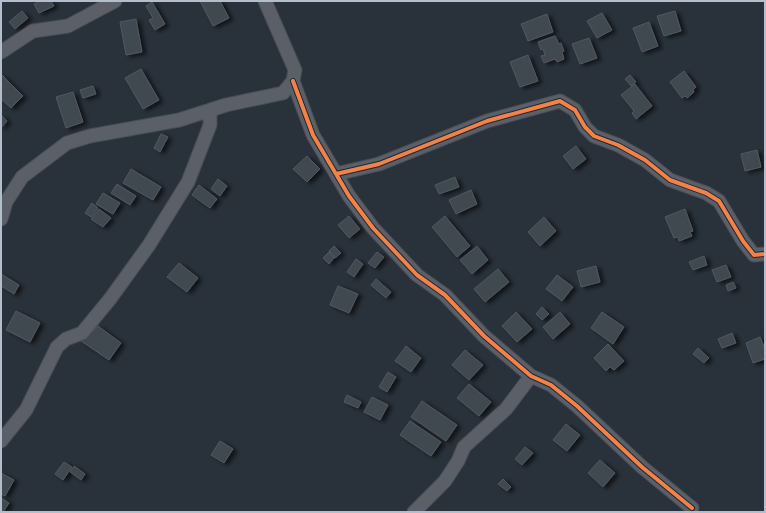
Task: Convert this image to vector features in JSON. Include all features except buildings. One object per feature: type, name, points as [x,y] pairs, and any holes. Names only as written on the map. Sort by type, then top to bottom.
[{"type":"street","points":[[1,52],[33,31],[68,26],[115,1]]},
{"type":"street","points":[[1,219],[5,194],[22,177],[66,143],[90,136],[179,120],[226,105],[278,95],[289,88],[293,81],[295,70],[266,1]]},
{"type":"street","points":[[293,81],[313,134],[349,196],[373,228],[417,275],[445,295],[484,336],[531,376],[551,385],[572,402],[642,467],[692,508]]},
{"type":"street","points":[[336,174],[379,164],[487,121],[560,101],[575,110],[585,127],[594,136],[618,145],[645,160],[670,180],[706,193],[719,201],[743,241],[754,255],[765,254]]},
{"type":"street","points":[[1,441],[26,410],[57,347],[66,340],[82,333],[110,299],[149,245],[188,182],[210,125],[210,110]]},
{"type":"street","points":[[414,512],[445,481],[458,461],[464,447],[506,409],[531,376]]},
{"type":"cycle path","points":[[293,81],[313,135],[349,196],[373,228],[417,275],[445,295],[484,336],[531,376],[551,385],[577,406],[642,467],[692,508]]},
{"type":"cycle path","points":[[336,174],[379,164],[487,121],[560,101],[575,110],[585,127],[594,136],[618,145],[645,160],[670,180],[706,193],[719,201],[743,241],[754,255],[765,254]]}]
